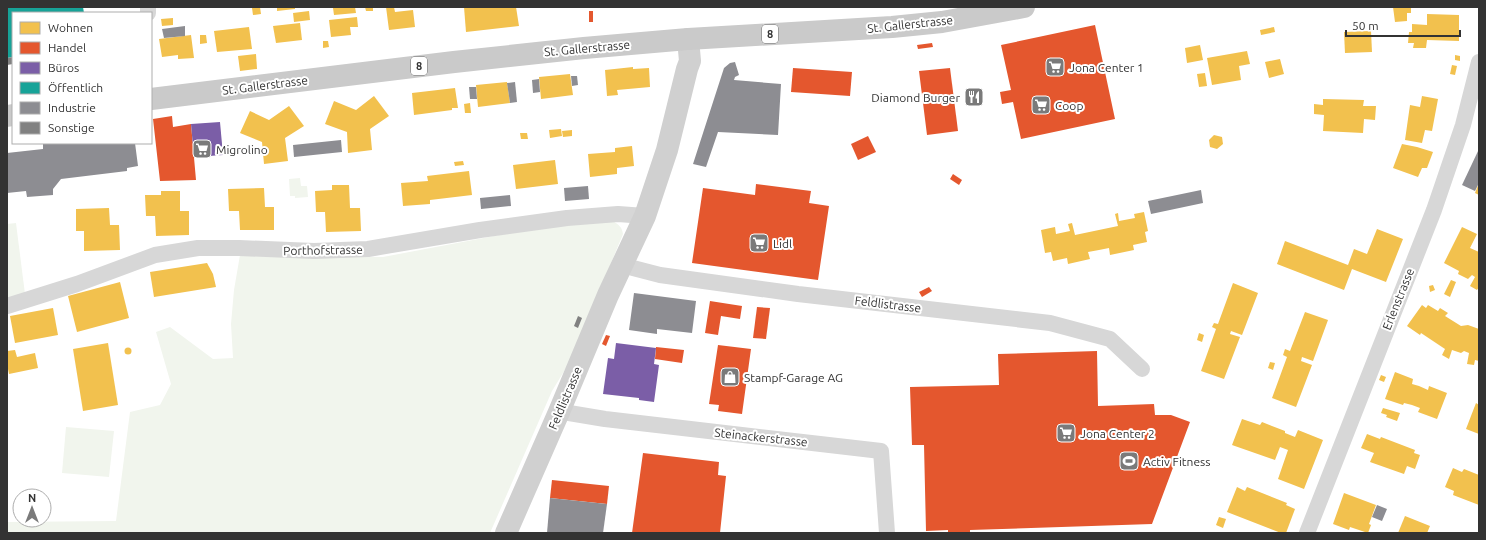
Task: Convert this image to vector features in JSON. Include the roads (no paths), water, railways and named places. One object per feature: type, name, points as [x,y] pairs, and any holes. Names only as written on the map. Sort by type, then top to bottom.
[{"type":"main road","name":"St. Gallerstrasse","points":[[152,99],[576,48],[688,39],[892,27],[942,22],[1024,7]]},
{"type":"street","name":"Feldlistrasse","points":[[506,533],[608,295],[645,216],[667,150],[690,61],[688,39]]},
{"type":"street","name":"Erlenstrasse","points":[[1307,533],[1434,210],[1463,125],[1479,62]]},
{"type":"street","name":"Porthofstrasse","points":[[7,306],[77,284],[155,255],[198,248],[314,251],[368,249],[480,230],[567,218],[618,214],[645,216]]},
{"type":"street","name":"Feldlistrasse","points":[[623,263],[633,268],[660,275],[798,294],[1050,323],[1110,339],[1142,369]]},
{"type":"street","name":"Steinackerstrasse","points":[[559,412],[569,412],[605,419],[881,451],[888,533]]},
{"type":"place","name":"Jona Center 1","points":[[1055,67]]},
{"type":"place","name":"Diamond Burger","points":[[974,97]]},
{"type":"place","name":"Coop","points":[[1041,105]]},
{"type":"place","name":"Migrolino","points":[[202,149]]},
{"type":"place","name":"Lidl","points":[[759,243]]},
{"type":"place","name":"Stampf-Garage AG","points":[[730,377]]},
{"type":"place","name":"Jona Center 2","points":[[1066,433]]},
{"type":"place","name":"Activ Fitness","points":[[1129,461]]}]
